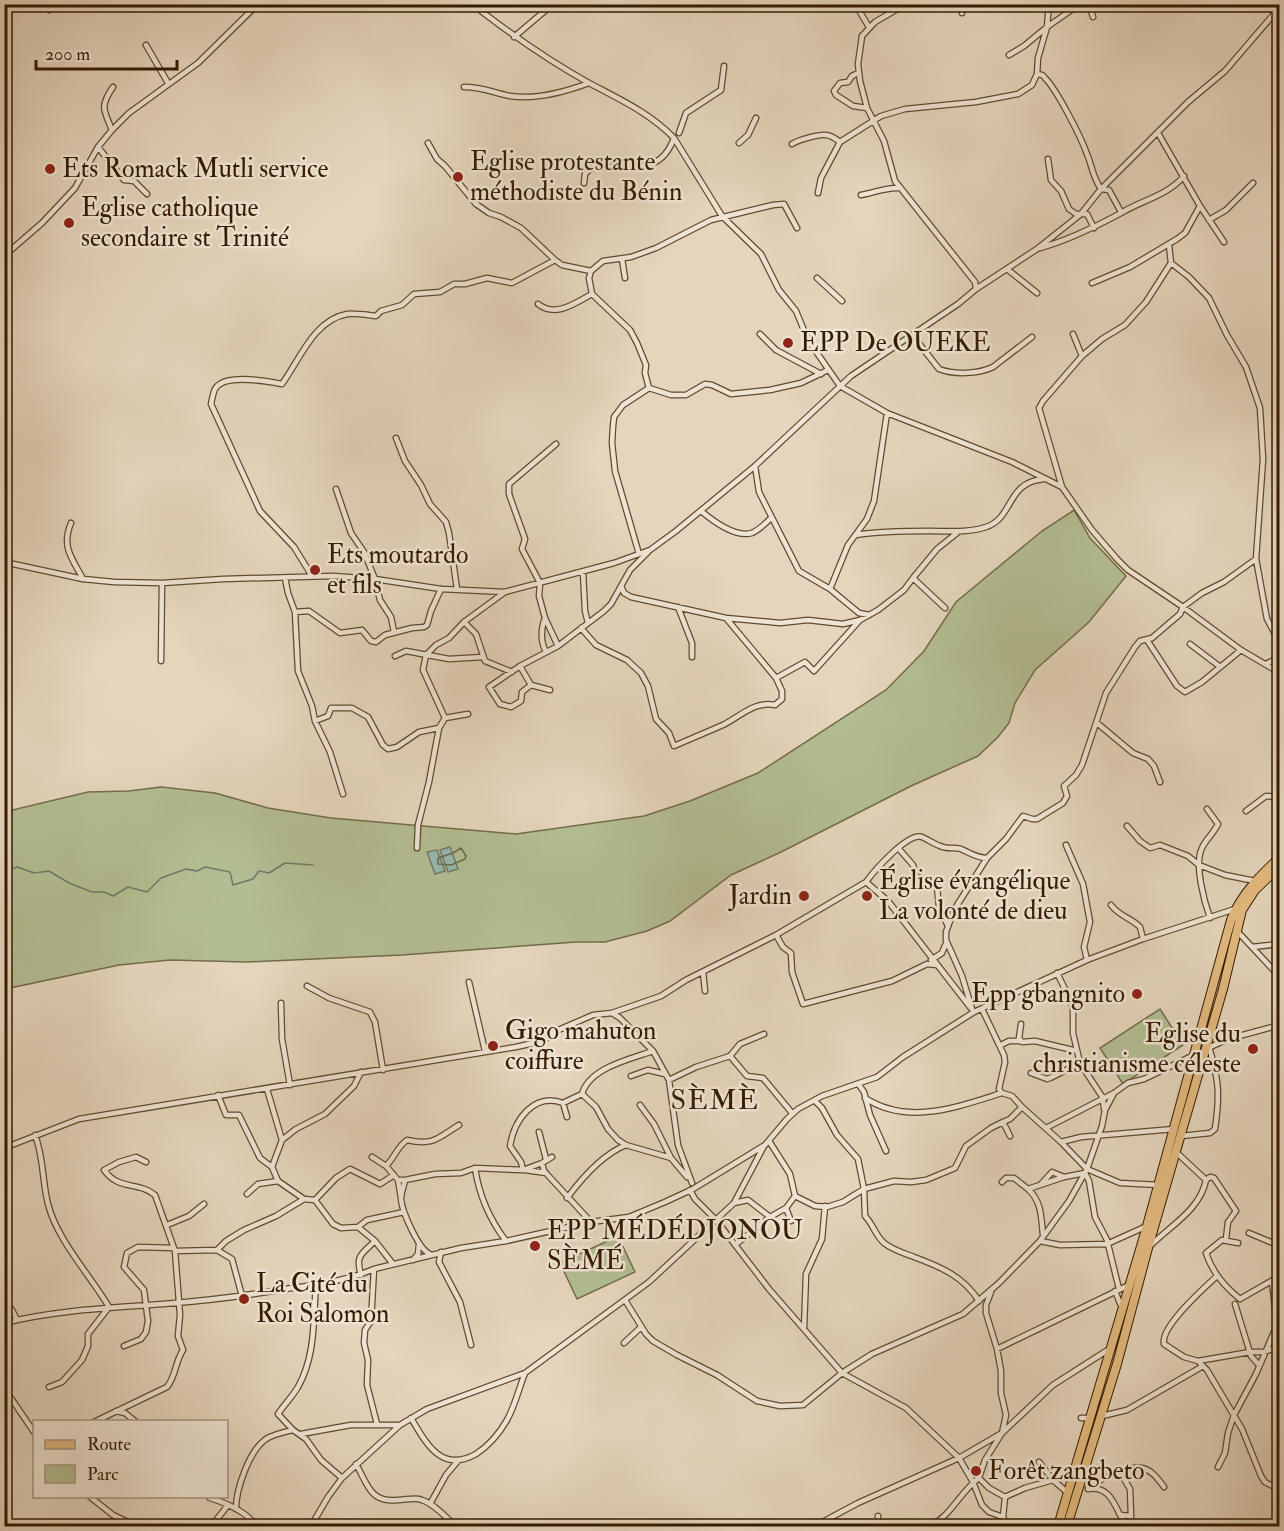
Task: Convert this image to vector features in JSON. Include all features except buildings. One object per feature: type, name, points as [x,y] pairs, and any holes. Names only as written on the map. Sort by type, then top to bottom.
[{"type":"main road","points":[[1058,1527],[1159,1185],[1235,909],[1255,881],[1280,857]]},
{"type":"main road","points":[[1067,1527],[1084,1488],[1148,1248],[1208,1048],[1246,902],[1280,866]]},
{"type":"street","points":[[49,10],[58,4]]},
{"type":"street","points":[[4,256],[42,223],[75,188],[98,147],[129,113],[198,63],[258,4]]},
{"type":"street","points":[[477,4],[481,11],[514,37],[589,83],[632,105],[664,127],[674,138],[722,216],[761,254],[779,290],[796,311],[808,340],[840,386],[887,413],[1012,462],[1062,487]]},
{"type":"street","points":[[481,11],[482,4]]},
{"type":"street","points":[[514,37],[553,4]]},
{"type":"street","points":[[855,4],[869,27]]},
{"type":"street","points":[[906,4],[869,27],[862,36],[858,73],[867,108],[884,141],[892,172],[900,188],[975,282],[976,289]]},
{"type":"street","points":[[962,13],[964,4]]},
{"type":"street","points":[[818,193],[821,178],[840,142],[881,116],[905,109],[976,102],[1018,94],[1032,85],[1037,74],[1038,58],[1047,27],[1049,4]]},
{"type":"street","points":[[1009,55],[1080,4]]},
{"type":"street","points":[[1089,4],[1093,16]]},
{"type":"street","points":[[1272,4],[1280,19]]},
{"type":"street","points":[[531,685],[522,692],[521,701],[515,706],[501,705],[489,687],[520,666],[558,646],[588,623],[610,604],[630,570],[650,550],[755,466],[840,386],[880,355],[913,336],[976,289],[1037,249],[1081,214],[1101,189],[1188,102],[1225,71],[1277,10]]},
{"type":"street","points":[[146,45],[168,83]]},
{"type":"street","points":[[679,133],[686,113],[721,90],[724,66]]},
{"type":"street","points":[[858,73],[848,82],[840,83],[834,92],[853,106],[867,108]]},
{"type":"street","points":[[1037,74],[1046,79],[1062,104],[1086,152],[1096,182],[1101,189],[1109,190],[1121,212]]},
{"type":"street","points":[[464,87],[481,87],[520,97],[549,95],[589,83]]},
{"type":"street","points":[[112,130],[103,106],[104,100],[113,87]]},
{"type":"street","points":[[739,144],[748,135],[756,118]]},
{"type":"street","points":[[792,144],[824,134],[840,142]]},
{"type":"street","points":[[1158,134],[1224,242]]},
{"type":"street","points":[[584,183],[585,174],[591,168],[638,167],[657,162],[664,157],[674,138]]},
{"type":"street","points":[[428,143],[437,159],[476,204],[489,213],[521,228],[562,266],[591,271]]},
{"type":"street","points":[[98,147],[124,180],[134,181],[147,194]]},
{"type":"street","points":[[1048,159],[1051,180],[1061,190],[1071,211],[1088,214],[1094,228]]},
{"type":"street","points":[[1037,249],[1094,228],[1121,212],[1154,199],[1184,176]]},
{"type":"street","points":[[1209,220],[1226,210],[1253,183]]},
{"type":"street","points":[[861,195],[890,187],[900,188]]},
{"type":"street","points":[[649,388],[645,373],[646,365],[630,330],[592,294],[589,278],[591,271],[603,261],[656,248],[692,228],[722,216],[783,203],[796,228]]},
{"type":"street","points":[[1092,283],[1130,267],[1169,245],[1185,232],[1200,206]]},
{"type":"street","points":[[1169,245],[1171,263],[1146,302],[1125,325],[1082,356],[1039,408],[1062,487],[1117,559],[1240,650],[1280,673]]},
{"type":"street","points":[[622,258],[625,278]]},
{"type":"street","points":[[312,576],[294,547],[261,511],[211,404],[215,389],[223,382],[242,380],[282,384],[302,352],[326,322],[348,314],[376,316],[381,311],[402,305],[414,294],[440,292],[454,284],[465,284],[486,278],[512,283],[555,260]]},
{"type":"street","points":[[1171,263],[1189,277],[1209,298],[1246,367],[1260,408],[1263,459],[1256,559],[1268,619],[1280,644]]},
{"type":"street","points":[[1007,269],[1037,293]]},
{"type":"street","points":[[817,278],[842,301]]},
{"type":"street","points":[[538,304],[549,311],[557,310],[592,294]]},
{"type":"street","points":[[760,334],[776,350],[821,374]]},
{"type":"street","points":[[1073,334],[1082,356]]},
{"type":"street","points":[[913,336],[939,369],[963,373],[986,370],[1032,337]]},
{"type":"street","points":[[649,388],[671,395],[686,395],[705,384],[731,394],[787,387],[828,370]]},
{"type":"street","points":[[639,554],[615,471],[612,443],[614,417],[623,405],[649,388]]},
{"type":"street","points":[[830,589],[848,545],[867,519],[874,501],[887,413]]},
{"type":"street","points":[[396,438],[405,461],[430,504],[446,522],[457,589]]},
{"type":"street","points":[[556,444],[509,484],[509,494],[525,539],[522,549],[540,583],[540,596],[545,618],[558,646]]},
{"type":"street","points":[[755,466],[759,492],[799,571],[830,589],[859,613],[869,615]]},
{"type":"street","points":[[856,535],[919,531],[958,532],[986,527],[995,523],[1004,513],[1014,494],[1024,485],[1046,479]]},
{"type":"street","points":[[336,489],[351,533],[364,552],[375,579],[380,600],[392,617],[394,632]]},
{"type":"street","points":[[701,511],[717,524],[745,533],[758,530],[771,518]]},
{"type":"street","points":[[71,523],[66,543],[83,579]]},
{"type":"street","points":[[621,586],[625,594],[726,618],[780,623],[808,620],[843,624],[869,615],[904,590],[937,549],[958,532]]},
{"type":"street","points":[[4,562],[83,579],[162,583],[312,576],[375,579],[441,589],[505,592],[583,572],[650,550]]},
{"type":"street","points":[[776,935],[783,947],[791,953],[792,972],[803,1004],[892,981],[944,951],[948,926],[954,910],[987,858],[1006,839],[1023,816],[1037,819],[1063,803],[1066,796],[1064,786],[1077,775],[1082,765],[1106,693],[1140,641],[1147,640],[1202,593],[1224,582],[1256,559]]},
{"type":"street","points":[[583,572],[585,611],[588,623]]},
{"type":"street","points":[[285,578],[295,612],[298,671],[312,706],[315,721],[330,752],[343,794]]},
{"type":"street","points":[[913,578],[945,608]]},
{"type":"street","points":[[161,661],[162,583]]},
{"type":"street","points":[[295,612],[309,611],[340,633],[362,630],[371,641],[376,642],[382,636],[394,632],[427,625],[441,589]]},
{"type":"street","points":[[445,718],[423,670],[426,656],[436,645],[449,638],[464,622],[505,592]]},
{"type":"street","points":[[678,607],[692,644],[692,657]]},
{"type":"street","points":[[545,618],[542,627],[542,642],[546,651]]},
{"type":"street","points":[[581,628],[596,645],[627,660],[641,673],[648,686],[656,719],[669,733],[674,746],[758,705],[778,703],[783,694],[776,678],[726,618]]},
{"type":"street","points":[[776,678],[805,662],[814,671],[860,620]]},
{"type":"street","points":[[464,622],[476,634],[483,657],[491,665],[512,672]]},
{"type":"street","points":[[1147,640],[1182,692],[1202,682],[1240,650]]},
{"type":"street","points":[[1190,644],[1219,666]]},
{"type":"street","points":[[395,656],[406,651],[449,659],[483,657]]},
{"type":"street","points":[[1266,665],[1280,657]]},
{"type":"street","points":[[520,666],[531,685],[550,690]]},
{"type":"street","points":[[315,721],[328,716],[331,708],[352,708],[368,717],[382,745],[388,749],[397,747],[419,732],[439,728]]},
{"type":"street","points":[[417,848],[418,825],[439,728],[445,718],[468,714]]},
{"type":"street","points":[[1097,723],[1128,749],[1148,759],[1154,766],[1160,782]]},
{"type":"street","points":[[1280,726],[1278,736],[1280,746]]},
{"type":"street","points":[[1246,811],[1266,796],[1280,797]]},
{"type":"street","points":[[1207,809],[1218,824],[1203,844],[1199,865],[1202,894],[1210,918]]},
{"type":"street","points":[[1127,826],[1150,848],[1160,845],[1188,856],[1199,865],[1225,875],[1255,881]]},
{"type":"street","points":[[4,1148],[79,1119],[383,1070],[543,1041],[556,1031],[582,1019],[602,1013],[612,1013],[661,996],[776,935],[866,882],[908,839],[922,837],[945,848],[957,848],[987,858]]},
{"type":"street","points":[[1066,845],[1083,884],[1090,922],[1084,946],[1087,960]]},
{"type":"street","points":[[899,849],[913,865],[916,876],[937,887],[939,907],[948,926]]},
{"type":"street","points":[[866,882],[888,901],[930,961],[937,965],[973,1011]]},
{"type":"street","points":[[1111,905],[1119,915],[1128,918],[1140,927],[1143,939]]},
{"type":"street","points":[[310,1527],[342,1478],[400,1425],[440,1404],[525,1373],[625,1300],[686,1249],[734,1203],[767,1143],[792,1113],[822,1096],[877,1077],[973,1011],[982,1009],[1087,960],[1235,909]]},
{"type":"street","points":[[1237,931],[1280,977]]},
{"type":"street","points":[[946,940],[962,976],[973,1011]]},
{"type":"street","points":[[1252,947],[1280,944]]},
{"type":"street","points":[[703,972],[705,992]]},
{"type":"street","points":[[1057,973],[1073,1008],[1073,1033],[1080,1063],[1103,1098],[1105,1110]]},
{"type":"street","points":[[469,982],[485,1051]]},
{"type":"street","points":[[307,986],[329,998],[369,1012],[375,1022],[383,1070]]},
{"type":"street","points":[[281,1003],[282,1039],[290,1084]]},
{"type":"street","points":[[982,1009],[1000,1045],[1005,1062],[999,1085],[1002,1092]]},
{"type":"street","points":[[612,1013],[620,1018],[652,1051],[669,1080],[678,1145],[692,1183],[691,1190],[695,1199],[716,1220],[769,1289],[842,1373],[906,1408],[959,1458],[974,1482],[982,1504],[989,1512],[1003,1517]]},
{"type":"street","points":[[1020,1041],[1021,1024]]},
{"type":"street","points":[[1181,1136],[1210,1134],[1215,1129],[1220,1092],[1218,1076],[1208,1048],[1228,1039],[1280,1025]]},
{"type":"street","points":[[1211,1032],[1228,1039]]},
{"type":"street","points":[[669,1080],[696,1067],[730,1056],[740,1044],[764,1034]]},
{"type":"street","points":[[1000,1045],[1009,1041],[1035,1041],[1077,1051]]},
{"type":"street","points":[[524,1170],[510,1146],[522,1116],[532,1106],[553,1100],[563,1103],[582,1094],[590,1081],[602,1071],[652,1051]]},
{"type":"street","points":[[1046,1128],[1128,1083],[1144,1079],[1195,1055]]},
{"type":"street","points":[[730,1056],[747,1076],[763,1078],[792,1113]]},
{"type":"street","points":[[1031,1073],[1050,1078],[1080,1063]]},
{"type":"street","points":[[631,1076],[648,1070],[665,1074]]},
{"type":"street","points":[[272,1167],[282,1140],[296,1129],[325,1114],[354,1086],[361,1072]]},
{"type":"street","points":[[859,1085],[886,1151]]},
{"type":"street","points":[[267,1089],[282,1140]]},
{"type":"street","points":[[865,1098],[884,1108],[918,1113],[934,1112],[1002,1092],[1012,1096],[1061,1142],[1086,1171],[1095,1217],[1107,1240],[1122,1308]]},
{"type":"street","points":[[625,1300],[640,1328],[653,1341],[717,1375],[757,1401],[768,1404],[803,1405],[842,1373],[872,1354],[963,1314],[992,1290],[1042,1238],[1064,1209],[1086,1171],[1105,1110],[1113,1093]]},
{"type":"street","points":[[582,1094],[596,1107],[612,1133],[626,1146],[671,1158]]},
{"type":"street","points":[[218,1095],[226,1115],[239,1115],[260,1158],[272,1167],[278,1180],[304,1199],[315,1200],[338,1228],[358,1227],[366,1220],[404,1212]]},
{"type":"street","points":[[815,1101],[822,1108],[837,1135],[858,1159],[864,1189],[865,1216],[875,1233],[897,1251],[938,1266],[957,1276],[970,1287],[979,1301]]},
{"type":"street","points":[[563,1103],[567,1117]]},
{"type":"street","points":[[640,1105],[654,1124],[671,1158],[692,1183]]},
{"type":"street","points":[[767,1143],[787,1166],[795,1196],[815,1206],[825,1206],[843,1203],[864,1189],[894,1181],[926,1180],[951,1170],[957,1165],[960,1155],[972,1140],[1010,1119],[1022,1107]]},
{"type":"street","points":[[1003,1122],[1010,1136]]},
{"type":"street","points":[[386,1166],[394,1158],[398,1148],[407,1140],[429,1143],[459,1125]]},
{"type":"street","points":[[1061,1142],[1081,1137],[1174,1129]]},
{"type":"street","points":[[539,1132],[546,1173],[591,1222]]},
{"type":"street","points":[[35,1136],[43,1164],[48,1204],[52,1215],[61,1233],[109,1307]]},
{"type":"street","points":[[4,1323],[109,1307],[242,1296],[316,1285],[361,1275],[374,1269],[441,1252],[506,1241],[591,1222],[629,1217],[691,1190],[767,1143]]},
{"type":"street","points":[[567,1198],[589,1172],[613,1152],[626,1146]]},
{"type":"street","points":[[1176,1152],[1206,1180]]},
{"type":"street","points":[[98,1420],[160,1392],[173,1380],[178,1359],[183,1350],[178,1336],[175,1249],[156,1195],[143,1188],[120,1184],[110,1178],[104,1170],[136,1157],[146,1162]]},
{"type":"street","points":[[372,1157],[386,1166],[398,1180],[404,1212],[419,1244],[426,1253],[432,1255]]},
{"type":"street","points":[[524,1170],[552,1157]]},
{"type":"street","points":[[475,1168],[489,1214],[506,1241]]},
{"type":"street","points":[[461,1173],[475,1168],[546,1173]]},
{"type":"street","points":[[315,1200],[336,1178],[350,1169],[380,1184],[393,1175]]},
{"type":"street","points":[[1028,1189],[1086,1171],[1120,1183],[1159,1185]]},
{"type":"street","points":[[1042,1238],[1037,1197],[1040,1185],[1052,1172],[1065,1177]]},
{"type":"street","points":[[398,1180],[435,1174],[461,1173],[476,1176]]},
{"type":"street","points":[[1148,1248],[1199,1200],[1206,1180],[1210,1177],[1214,1178],[1236,1211],[1229,1219],[1226,1239]]},
{"type":"street","points":[[1002,1182],[1006,1178],[1014,1178],[1037,1197]]},
{"type":"street","points":[[247,1194],[258,1184],[278,1180]]},
{"type":"street","points":[[401,1198],[405,1180]]},
{"type":"street","points":[[742,1191],[748,1200],[770,1217]]},
{"type":"street","points":[[735,1245],[770,1217],[786,1208],[795,1196]]},
{"type":"street","points":[[217,1250],[226,1241],[244,1230],[273,1218],[304,1199]]},
{"type":"street","points":[[734,1203],[748,1200]]},
{"type":"street","points":[[167,1225],[189,1216],[204,1204]]},
{"type":"street","points":[[803,1330],[806,1274],[822,1239],[825,1206]]},
{"type":"street","points":[[786,1208],[791,1221]]},
{"type":"street","points":[[1042,1238],[1060,1245],[1107,1244],[1147,1226]]},
{"type":"street","points":[[358,1227],[375,1241],[393,1264]]},
{"type":"street","points":[[1249,1233],[1280,1246]]},
{"type":"street","points":[[1238,1243],[1226,1239],[1220,1241],[1206,1253],[1217,1276],[1240,1299]]},
{"type":"street","points":[[361,1275],[359,1258],[375,1241]]},
{"type":"street","points":[[413,1260],[418,1254],[419,1244]]},
{"type":"street","points":[[124,1346],[141,1339],[146,1332],[148,1321],[144,1290],[124,1267],[127,1253],[138,1247],[217,1250],[233,1260],[242,1296]]},
{"type":"street","points":[[441,1252],[439,1262],[460,1302],[471,1345]]},
{"type":"street","points":[[425,1257],[439,1262]]},
{"type":"street","points":[[374,1269],[371,1321],[365,1330],[364,1343],[368,1360],[367,1385],[377,1424]]},
{"type":"street","points":[[1217,1276],[1182,1310],[1162,1341],[1172,1350],[1203,1366],[1234,1415],[1261,1476],[1265,1482],[1280,1490]]},
{"type":"street","points":[[1235,1304],[1279,1277]]},
{"type":"street","points":[[1218,1467],[1225,1453],[1234,1415],[1277,1325],[1272,1281]]},
{"type":"street","points":[[316,1285],[315,1322],[309,1358],[297,1389],[278,1414],[293,1430],[301,1434],[321,1460],[342,1478]]},
{"type":"street","points":[[997,1349],[1129,1285]]},
{"type":"street","points":[[992,1290],[986,1305],[986,1312],[997,1349],[1001,1371],[1001,1393],[1006,1408],[1002,1433]]},
{"type":"street","points":[[1233,1294],[1251,1356],[1259,1365]]},
{"type":"street","points":[[4,1301],[12,1310],[16,1320]]},
{"type":"street","points":[[49,1387],[62,1383],[82,1360],[88,1346],[88,1334],[109,1307]]},
{"type":"street","points":[[624,1343],[640,1328]]},
{"type":"street","points":[[1102,1416],[1127,1410],[1216,1359],[1250,1352],[1264,1352],[1280,1346]]},
{"type":"street","points":[[930,1527],[945,1516],[979,1478],[984,1460],[1002,1433],[1053,1385],[1111,1348]]},
{"type":"street","points":[[1203,1366],[1216,1359]]},
{"type":"street","points":[[411,1418],[434,1450],[445,1459],[457,1462],[468,1459],[483,1450],[496,1437],[508,1417],[525,1373]]},
{"type":"street","points":[[4,1388],[33,1431]]},
{"type":"street","points":[[116,1410],[125,1413],[134,1420]]},
{"type":"street","points":[[1081,1418],[1090,1418]]},
{"type":"street","points":[[301,1434],[351,1425],[400,1425]]},
{"type":"street","points":[[236,1509],[236,1497],[242,1478],[260,1444],[268,1438],[293,1430]]},
{"type":"street","points":[[815,1527],[858,1503],[959,1458],[1002,1433]]},
{"type":"street","points":[[430,1504],[446,1475],[457,1462]]},
{"type":"street","points":[[1039,1462],[1053,1480],[1068,1493]]},
{"type":"street","points":[[356,1464],[376,1498],[381,1500],[419,1499],[430,1504],[456,1527]]},
{"type":"street","points":[[1084,1488],[1096,1481],[1132,1468],[1143,1468],[1151,1472],[1164,1486]]},
{"type":"street","points":[[1120,1472],[1130,1489],[1129,1527]]},
{"type":"street","points":[[979,1478],[988,1488],[1005,1497]]},
{"type":"street","points":[[1005,1497],[1025,1488],[1053,1480]]},
{"type":"street","points":[[1084,1488],[1098,1488],[1108,1494],[1129,1527]]},
{"type":"street","points":[[1005,1497],[1003,1517],[1007,1527]]},
{"type":"street","points":[[90,1498],[113,1515],[134,1526]]},
{"type":"street","points":[[210,1498],[236,1509],[253,1521],[256,1527]]},
{"type":"street","points":[[208,1527],[228,1505]]},
{"type":"street","points":[[1120,1515],[1131,1516]]},
{"type":"street","points":[[878,1516],[878,1527]]},
{"type":"street","points":[[758,1523],[770,1527]]},
{"type":"street","points":[[115,1527],[134,1526]]},
{"type":"green space","points":[[1074,510],[1090,538],[1126,576],[1089,622],[1035,670],[1015,703],[1009,723],[998,737],[978,756],[911,786],[731,875],[670,921],[647,931],[605,942],[246,962],[170,960],[119,965],[5,989],[4,812],[88,792],[129,791],[161,787],[215,793],[268,808],[331,818],[516,834],[644,816],[690,801],[758,773],[886,690],[924,651],[956,602],[1042,531]]},
{"type":"green space","points":[[1160,1009],[1183,1045],[1123,1084],[1100,1048]]},
{"type":"green space","points":[[618,1236],[635,1272],[577,1299],[560,1263]]},
{"type":"water","points":[[450,847],[458,869],[448,872],[440,850]]},
{"type":"water","points":[[437,850],[445,871],[435,874],[427,852]]},
{"type":"waterway","points":[[4,875],[17,867],[34,873],[49,871],[69,883],[92,892],[104,892],[113,896],[128,887],[147,892],[161,878],[186,869],[197,871],[205,867],[230,872],[233,885],[253,879],[259,871],[269,873],[285,863],[313,865]]},
{"type":"place","name":"Ets Romack Mutli service","points":[[50,169]]},
{"type":"place","name":"Eglise protestante méthodiste du Bénin","points":[[458,177]]},
{"type":"place","name":"Eglise catholique secondaire st Trinité","points":[[69,223]]},
{"type":"place","name":"EPP De OUEKE","points":[[788,343]]},
{"type":"place","name":"Ets moutardo et fils","points":[[315,570]]},
{"type":"place","name":"Jardin","points":[[804,896]]},
{"type":"place","name":"Église évangélique La volonté de dieu","points":[[867,896]]},
{"type":"place","name":"Epp gbangnito","points":[[1137,994]]},
{"type":"place","name":"Gigo mahuton coiffure","points":[[493,1046]]},
{"type":"place","name":"Eglise du christianisme céleste","points":[[1253,1049]]},
{"type":"place","name":"EPP MÉDÉDJONOU SÈMÉ","points":[[535,1246]]},
{"type":"place","name":"La Cité du Roi Salomon","points":[[244,1299]]},
{"type":"place","name":"Forêt zangbeto","points":[[976,1471]]},
{"type":"district","name":"SÈMÈ","points":[[715,1100]]}]
